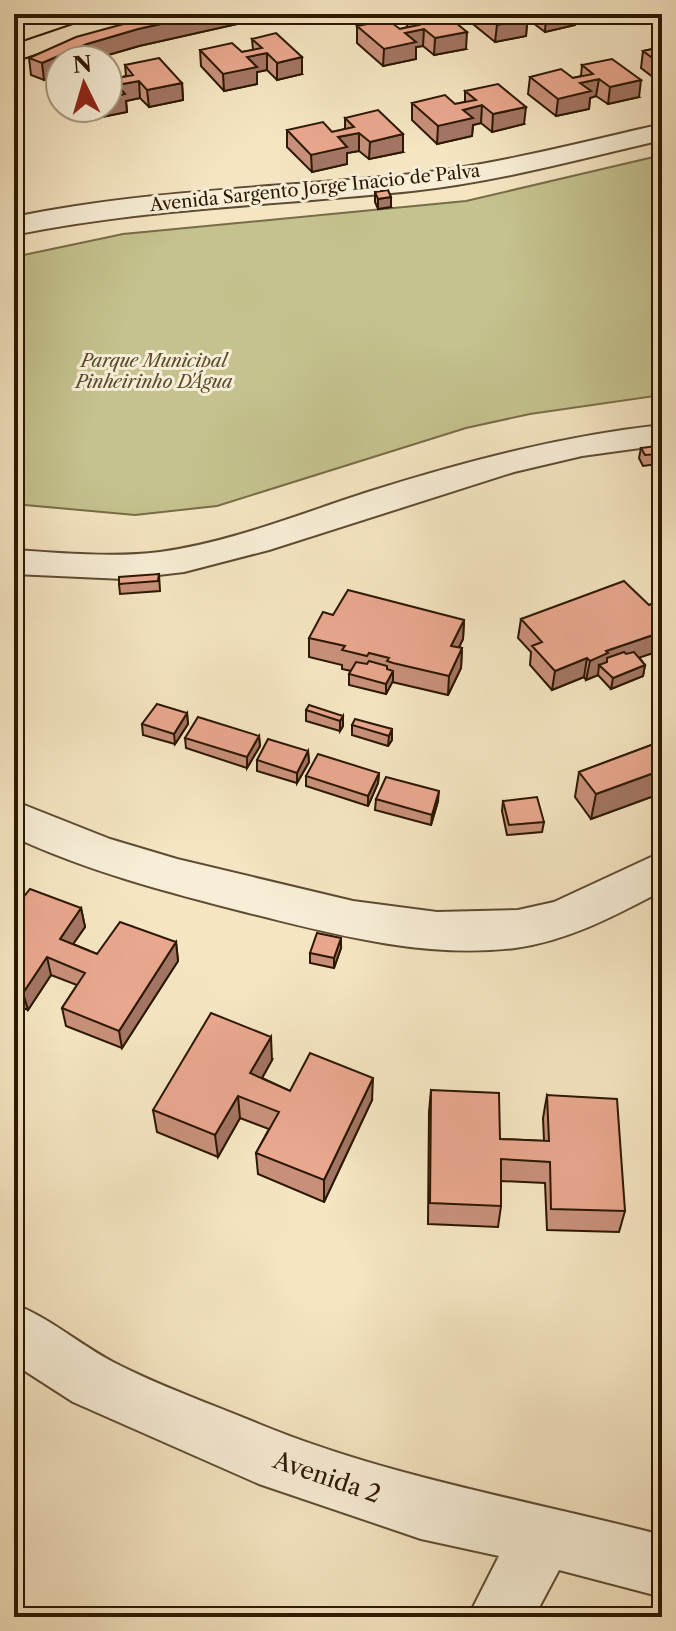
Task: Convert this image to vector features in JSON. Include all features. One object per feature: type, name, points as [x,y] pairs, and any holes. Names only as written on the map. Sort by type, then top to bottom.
[{"type":"main road","points":[[14,53],[85,29],[152,14]]},
{"type":"street","name":"Avenida Sargento Jorge Inacio de Palva","points":[[14,226],[77,213],[415,182],[524,164],[662,132]]},
{"type":"street","points":[[14,562],[71,566],[174,561],[236,549],[457,475],[552,451],[662,435]]},
{"type":"street","points":[[14,818],[59,841],[161,872],[303,908],[408,928],[463,931],[506,929],[557,920],[662,870]]},
{"type":"street","name":"Avenida 2","points":[[14,1331],[93,1382],[259,1454],[421,1509],[544,1535],[662,1566]]},
{"type":"street","points":[[500,1617],[544,1535]]},
{"type":"green space","name":"Parque Municipal Pinheirinho D'Água","points":[[662,155],[662,395],[530,414],[466,428],[217,506],[135,515],[14,504],[14,257],[123,234],[466,201]]},
{"type":"building","points":[[167,14],[206,14],[87,44],[60,44]]},
{"type":"building","points":[[445,14],[467,32],[435,38],[424,29],[405,33],[416,42],[384,49],[357,26],[388,20],[400,29],[419,25],[408,16]]},
{"type":"building","points":[[482,14],[521,14],[528,19],[497,25]]},
{"type":"building","points":[[276,33],[302,57],[277,63],[267,53],[247,57],[257,67],[223,74],[200,50],[232,43],[242,52],[262,48],[252,39]]},
{"type":"building","points":[[662,47],[662,65],[643,51]]},
{"type":"building","points":[[44,51],[44,62],[29,58]]},
{"type":"building","points":[[159,58],[182,83],[147,90],[139,81],[124,84],[124,77],[133,75],[125,65]]},
{"type":"building","points":[[612,59],[641,80],[610,87],[599,79],[580,83],[591,91],[558,99],[530,77],[561,69],[573,78],[593,74],[582,65]]},
{"type":"building","points":[[498,84],[526,107],[493,114],[482,105],[463,110],[473,118],[438,126],[412,103],[445,95],[455,104],[476,100],[465,91]]},
{"type":"building","points":[[378,110],[403,134],[370,142],[359,133],[338,137],[347,147],[311,155],[287,130],[323,122],[332,132],[354,127],[345,118]]},
{"type":"building","points":[[388,190],[391,197],[378,199],[375,192]]},
{"type":"building","points":[[656,446],[659,454],[645,455],[641,448]]},
{"type":"building","points":[[159,574],[158,581],[119,584],[119,577]]},
{"type":"building","points":[[624,581],[649,605],[656,602],[662,608],[662,632],[606,651],[608,653],[590,661],[587,658],[555,671],[532,646],[542,642],[521,619]]},
{"type":"building","points":[[348,590],[464,620],[451,646],[462,648],[449,676],[393,663],[387,661],[389,658],[369,653],[367,656],[342,650],[345,646],[309,638],[323,612],[333,615]]},
{"type":"building","points":[[634,652],[645,665],[613,678],[599,665],[607,662],[607,658]]},
{"type":"building","points":[[369,661],[393,671],[386,684],[349,674],[356,662],[367,664]]},
{"type":"building","points":[[157,704],[187,713],[174,734],[142,724]]},
{"type":"building","points":[[309,705],[343,716],[340,721],[306,710]]},
{"type":"building","points":[[198,717],[259,736],[247,757],[185,738]]},
{"type":"building","points":[[355,719],[392,729],[389,736],[352,725]]},
{"type":"building","points":[[268,739],[308,751],[297,773],[257,760]]},
{"type":"building","points":[[662,741],[662,770],[596,794],[579,772]]},
{"type":"building","points":[[318,754],[379,773],[368,796],[306,776]]},
{"type":"building","points":[[386,777],[439,791],[432,815],[376,799]]},
{"type":"building","points":[[537,797],[544,822],[509,825],[503,801]]},
{"type":"building","points":[[30,889],[81,908],[60,939],[97,954],[120,922],[176,942],[119,1031],[62,1008],[85,973],[47,957],[23,993],[14,989],[14,909]]},
{"type":"building","points":[[317,933],[341,938],[334,958],[310,953]]},
{"type":"building","points":[[211,1013],[271,1037],[250,1073],[290,1091],[310,1053],[373,1078],[324,1180],[256,1153],[279,1112],[238,1096],[215,1135],[153,1110]]},
{"type":"building","points":[[431,1090],[499,1093],[500,1139],[549,1141],[547,1095],[617,1099],[625,1211],[551,1209],[550,1162],[501,1159],[501,1206],[430,1203]]}]
